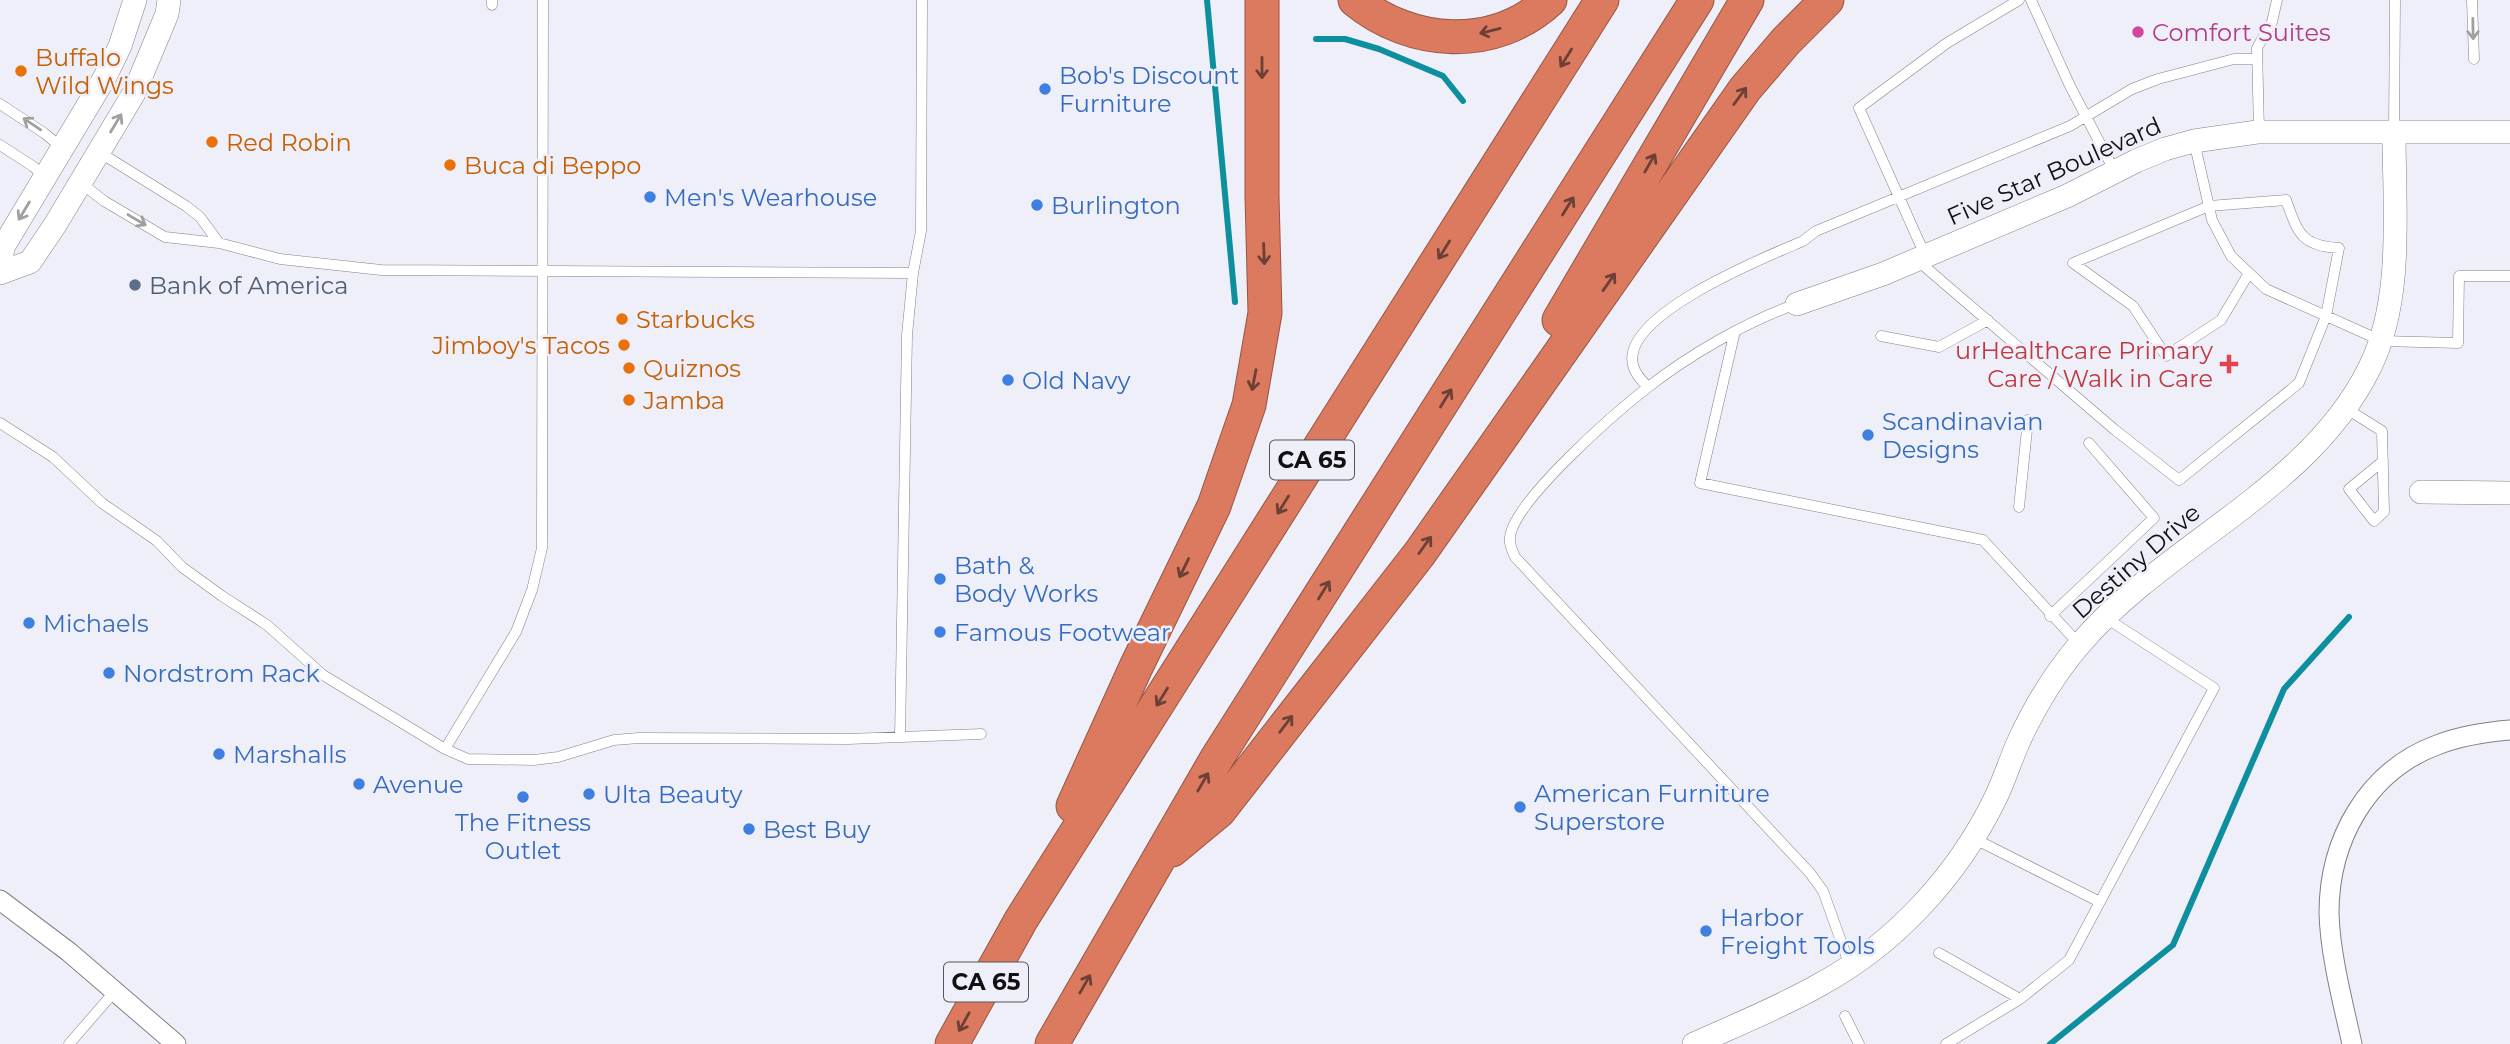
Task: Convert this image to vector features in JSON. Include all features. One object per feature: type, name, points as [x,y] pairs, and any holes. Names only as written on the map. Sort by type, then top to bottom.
[{"type":"highway","points":[[1021,920],[1136,667],[1214,506],[1249,405],[1265,313],[1262,0]]},
{"type":"highway","points":[[1354,0],[1386,22],[1409,31],[1446,37],[1510,26],[1550,0]]},
{"type":"highway","name":"CA 65","points":[[952,1044],[1021,920],[1602,0]]},
{"type":"highway","name":"CA 65","points":[[1052,1044],[1217,758],[1697,0]]},
{"type":"highway","points":[[1501,439],[1541,351],[1747,0]]},
{"type":"highway","points":[[1156,863],[1219,811],[1420,553],[1745,89],[1786,41],[1827,0]]},
{"type":"street","points":[[135,0],[120,46],[105,77],[3,247],[0,270],[30,262],[99,152],[134,93],[167,14],[169,0]]},
{"type":"street","points":[[80,181],[79,155],[105,77]]},
{"type":"street","name":"Five Star Boulevard","points":[[1797,304],[1921,258],[2067,196],[2165,149],[2194,141],[2259,132],[2510,132]]},
{"type":"street","name":"Destiny Drive","points":[[1694,1044],[1795,998],[1850,966],[1903,924],[1933,892],[1973,838],[1995,799],[2035,709],[2079,645],[2106,617],[2165,567],[2283,474],[2315,445],[2347,409],[2382,341],[2393,293],[2394,132]]},
{"type":"street","points":[[30,262],[62,178],[62,148]]},
{"type":"street","points":[[2421,492],[2510,493]]},
{"type":"street","points":[[2352,1044],[2329,914],[2331,881],[2338,848],[2350,822],[2365,797],[2383,778],[2409,759],[2437,745],[2469,736],[2510,730]]},
{"type":"street","points":[[0,900],[69,952],[176,1044]]},
{"type":"lane","points":[[445,749],[516,632],[539,563],[542,533],[543,0]]},
{"type":"lane","points":[[900,737],[903,438],[907,388],[908,306],[922,217],[922,0]]},
{"type":"lane","points":[[2019,0],[1947,43],[1859,108],[1899,196],[1921,258],[2115,430],[2179,480],[2299,383],[2326,316],[2339,248],[2318,247],[2297,231],[2286,200],[2209,206],[2073,263],[2133,306],[2166,356],[2221,320],[2249,273]]},
{"type":"lane","points":[[2031,0],[2085,116],[2115,172]]},
{"type":"lane","points":[[2259,132],[2256,59],[2258,48],[2272,22],[2277,0]]},
{"type":"lane","points":[[2394,132],[2395,0]]},
{"type":"lane","points":[[2472,0],[2474,59]]},
{"type":"lane","points":[[1648,387],[1632,365],[1632,356],[1639,336],[1652,321],[1733,272],[1803,241],[1816,231],[2070,126],[2132,89],[2158,79],[2234,59],[2256,59]]},
{"type":"lane","points":[[0,104],[62,148]]},
{"type":"lane","points":[[2194,141],[2212,220],[2231,256],[2266,289],[2382,341],[2458,343],[2459,276],[2510,276]]},
{"type":"lane","points":[[0,145],[34,167],[44,177]]},
{"type":"lane","points":[[99,152],[186,206],[200,217],[219,243]]},
{"type":"lane","points":[[80,181],[104,201],[165,237],[219,243],[280,260],[381,270],[913,273]]},
{"type":"lane","points":[[1797,304],[1768,314],[1735,331],[1648,387],[1594,433],[1553,474],[1515,522],[1510,535],[1510,546],[1515,557],[1810,873],[1823,891],[1850,966]]},
{"type":"lane","points":[[1881,336],[1939,347],[1988,320]]},
{"type":"lane","points":[[1735,331],[1700,483],[1983,540],[2079,645]]},
{"type":"lane","points":[[2347,409],[2382,431],[2383,461],[2384,512],[2374,521],[2349,489],[2383,461]]},
{"type":"lane","points":[[2019,507],[2028,420]]},
{"type":"lane","points":[[0,423],[53,457],[102,503],[157,541],[182,567],[267,625],[323,674],[374,708],[445,749],[468,759],[523,760],[558,757],[614,740],[639,738],[848,739],[981,734]]},
{"type":"lane","points":[[2050,616],[2154,518],[2088,443]]},
{"type":"lane","points":[[1946,1044],[2020,999],[2069,960],[2214,688],[2106,617]]},
{"type":"lane","points":[[1973,838],[2100,902]]},
{"type":"lane","points":[[1939,953],[2020,999]]},
{"type":"lane","points":[[69,1044],[115,991]]},
{"type":"lane","points":[[1845,1016],[1859,1044]]},
{"type":"waterway","points":[[1207,0],[1235,302]]},
{"type":"waterway","points":[[1316,39],[1345,39],[1379,49],[1443,76],[1463,101]]},
{"type":"waterway","points":[[2050,1044],[2173,945],[2284,689],[2349,617]]},
{"type":"place","name":"Comfort Suites","points":[[2138,32]]},
{"type":"place","name":"Buffalo Wild Wings","points":[[21,71]]},
{"type":"place","name":"Bob's Discount Furniture","points":[[1045,89]]},
{"type":"place","name":"Red Robin","points":[[212,142]]},
{"type":"place","name":"Buca di Beppo","points":[[450,165]]},
{"type":"place","name":"Men's Wearhouse","points":[[650,197]]},
{"type":"place","name":"Burlington","points":[[1037,205]]},
{"type":"place","name":"Bank of America","points":[[135,285]]},
{"type":"place","name":"Starbucks","points":[[622,319]]},
{"type":"place","name":"Jimboy's Tacos","points":[[624,345]]},
{"type":"place","name":"urHealthcare Primary Care / Walk in Care","points":[[2229,364]]},
{"type":"place","name":"Quiznos","points":[[629,368]]},
{"type":"place","name":"Old Navy","points":[[1008,380]]},
{"type":"place","name":"Jamba","points":[[629,400]]},
{"type":"place","name":"Scandinavian Designs","points":[[1868,435]]},
{"type":"place","name":"Bath & Body Works","points":[[940,579]]},
{"type":"place","name":"Michaels","points":[[29,623]]},
{"type":"place","name":"Famous Footwear","points":[[940,632]]},
{"type":"place","name":"Nordstrom Rack","points":[[109,673]]},
{"type":"place","name":"Marshalls","points":[[219,754]]},
{"type":"place","name":"Avenue","points":[[359,784]]},
{"type":"place","name":"Ulta Beauty","points":[[589,794]]},
{"type":"place","name":"The Fitness Outlet","points":[[523,797]]},
{"type":"place","name":"American Furniture Superstore","points":[[1520,807]]},
{"type":"place","name":"Best Buy","points":[[749,829]]},
{"type":"place","name":"Harbor Freight Tools","points":[[1706,931]]}]
